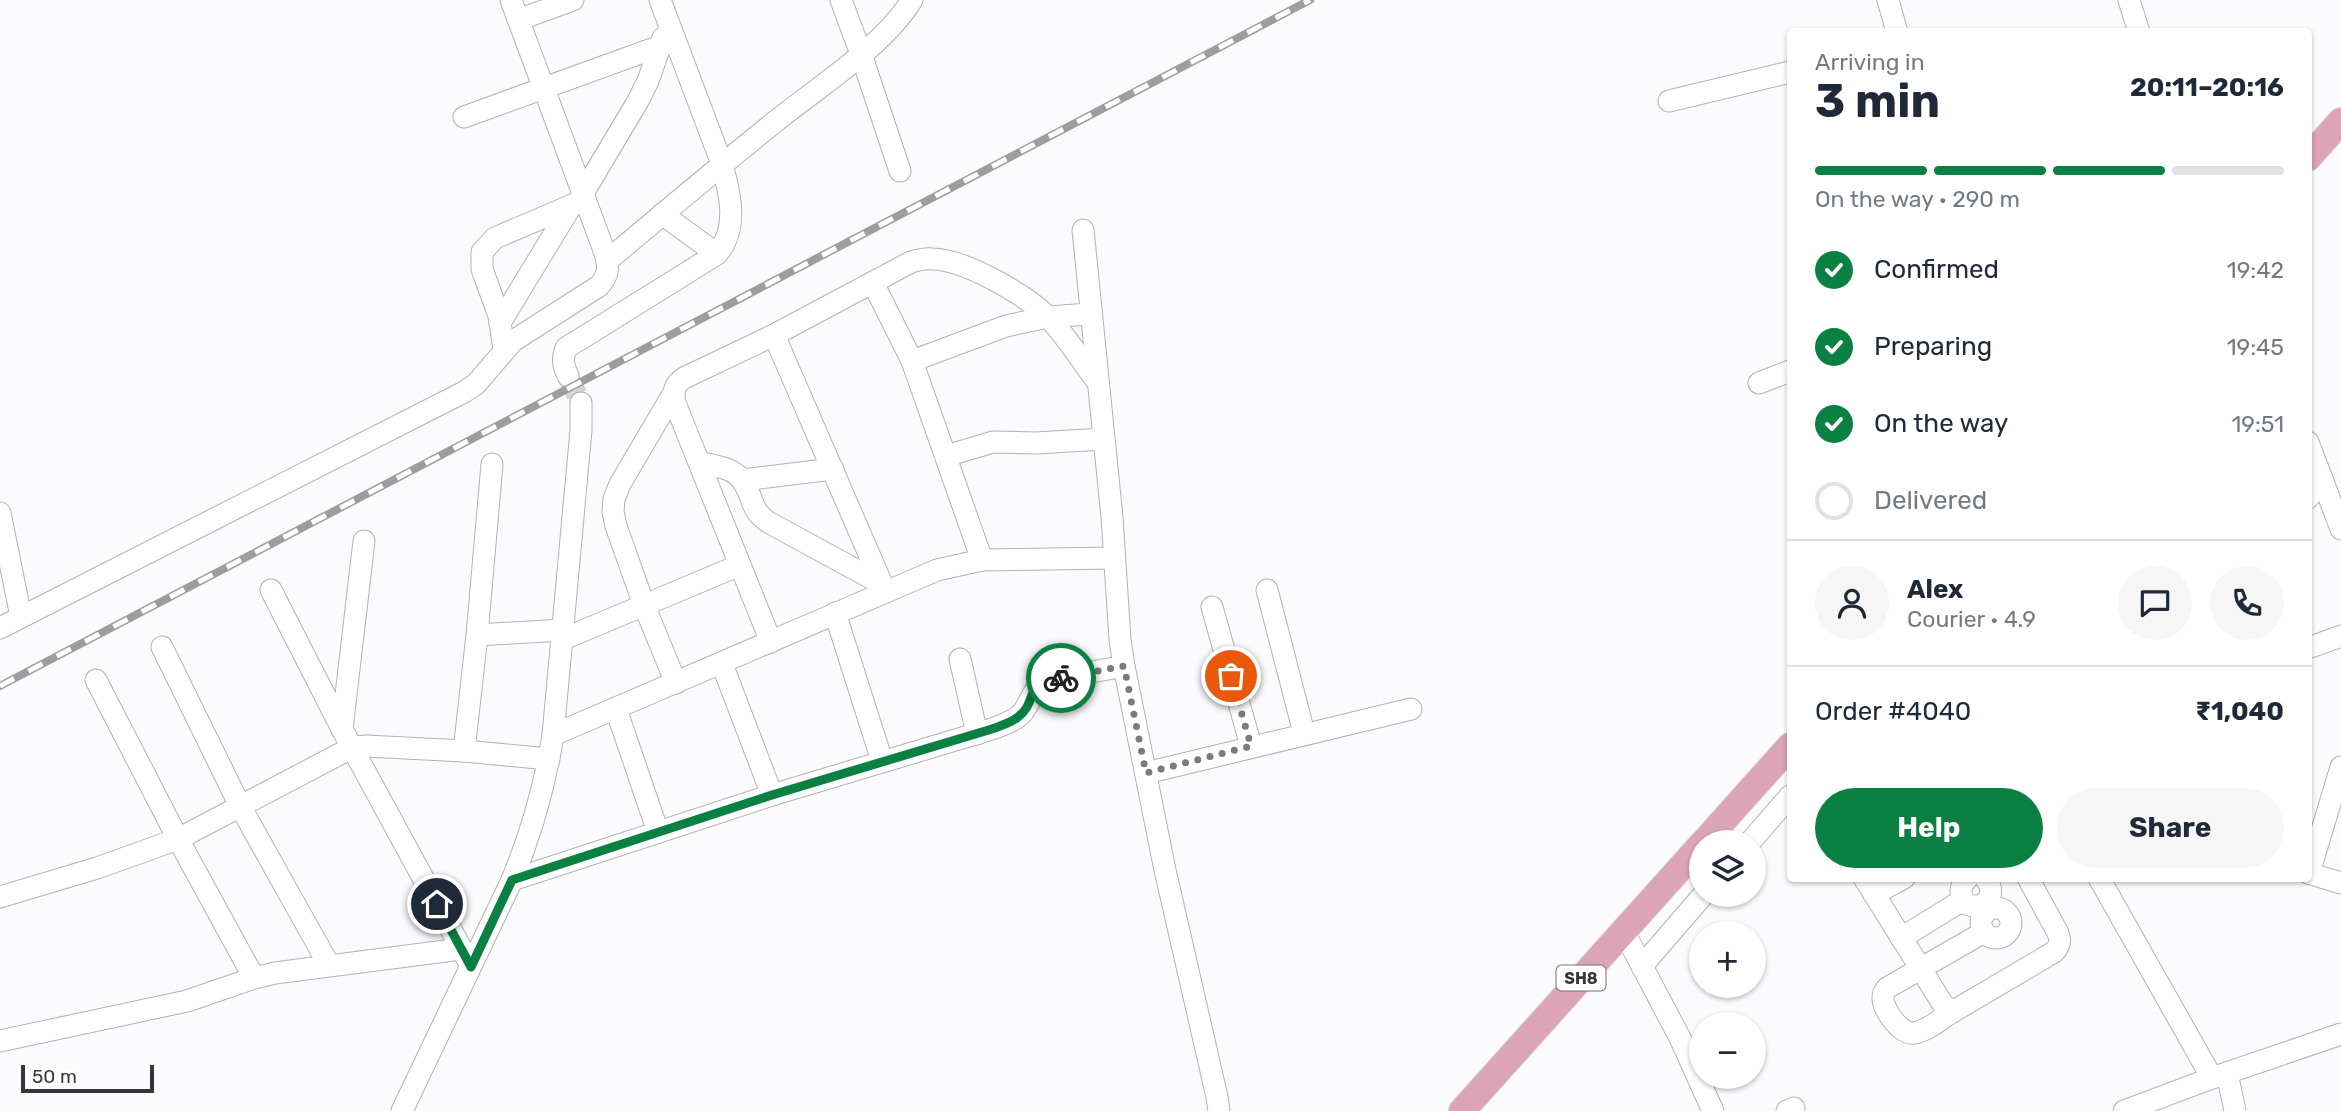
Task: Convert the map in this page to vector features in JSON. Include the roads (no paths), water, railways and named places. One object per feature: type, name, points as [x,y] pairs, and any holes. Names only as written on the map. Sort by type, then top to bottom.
[{"type":"main road","points":[[2312,154],[2339,124]]},
{"type":"main road","name":"SH8","points":[[1714,830],[1787,749]]},
{"type":"main road","name":"SH8","points":[[1462,1111],[1689,857]]},
{"type":"street","points":[[0,628],[464,392],[476,384],[504,349],[523,333],[606,279],[607,261],[579,200],[544,89],[511,0]]},
{"type":"street","points":[[519,20],[573,0]]},
{"type":"street","points":[[841,0],[900,171]]},
{"type":"street","points":[[607,261],[722,164],[861,54],[903,14],[912,0]]},
{"type":"street","points":[[1888,0],[1896,28]]},
{"type":"street","points":[[2130,0],[2137,28]]},
{"type":"street","points":[[500,323],[579,200],[638,101],[660,46],[666,4]]},
{"type":"street","points":[[568,376],[563,356],[566,348],[718,254],[726,244],[732,212],[729,190],[666,4]]},
{"type":"street","points":[[464,117],[660,46]]},
{"type":"street","points":[[1669,101],[1787,73]]},
{"type":"street","points":[[504,349],[500,323],[482,269],[482,252],[495,238],[579,200]]},
{"type":"street","points":[[662,215],[718,254]]},
{"type":"street","points":[[1083,230],[1124,666],[1165,870],[1219,1111]]},
{"type":"street","points":[[676,683],[644,605],[613,512],[614,499],[620,484],[673,394],[676,384],[684,378],[774,335],[911,262],[933,258],[948,261],[1016,291],[1048,317],[1098,382]]},
{"type":"street","points":[[873,283],[912,361],[982,560]]},
{"type":"street","points":[[912,361],[1006,326],[1048,317],[1090,314]]},
{"type":"street","points":[[774,335],[883,587]]},
{"type":"street","points":[[1759,383],[1787,373]]},
{"type":"street","points":[[673,394],[771,642]]},
{"type":"street","points":[[402,1111],[466,958],[512,880],[549,759],[581,402]]},
{"type":"street","points":[[946,456],[993,442],[1036,443],[1103,439]]},
{"type":"street","points":[[2312,452],[2341,528]]},
{"type":"street","points":[[699,462],[724,468],[742,480],[753,508],[761,517],[883,587]]},
{"type":"street","points":[[464,751],[492,464]]},
{"type":"street","points":[[742,480],[833,469]]},
{"type":"street","points":[[2312,493],[2323,481]]},
{"type":"street","points":[[0,513],[21,617]]},
{"type":"street","points":[[347,738],[364,541]]},
{"type":"street","points":[[553,736],[771,642],[835,613],[883,587],[937,570],[982,560],[1114,558]]},
{"type":"street","points":[[477,635],[561,635],[644,605],[740,565]]},
{"type":"street","points":[[271,590],[347,738],[466,958]]},
{"type":"street","points":[[1267,590],[1304,733]]},
{"type":"street","points":[[1212,607],[1251,746]]},
{"type":"street","points":[[835,613],[882,761]]},
{"type":"street","points":[[2312,647],[2341,636]]},
{"type":"street","points":[[162,647],[240,806],[329,965]]},
{"type":"street","points":[[960,659],[977,734]]},
{"type":"street","points":[[722,664],[772,795]]},
{"type":"street","points":[[512,880],[772,795],[977,734],[1018,718],[1037,686],[1049,680],[1124,666]]},
{"type":"street","points":[[96,680],[254,978]]},
{"type":"street","points":[[616,709],[658,832]]},
{"type":"street","points":[[1146,773],[1411,709]]},
{"type":"street","points":[[0,897],[96,868],[178,838],[240,806],[347,738],[549,759]]},
{"type":"street","points":[[2312,860],[2341,767]]},
{"type":"street","points":[[1761,830],[1787,801]]},
{"type":"street","points":[[2312,874],[2341,883]]},
{"type":"street","points":[[1887,882],[1869,886],[1944,1006],[1954,1011]]},
{"type":"street","points":[[1965,882],[1960,890],[1963,900],[1976,907],[1986,904],[1992,890],[1987,882]]},
{"type":"street","points":[[2030,882],[2040,899],[2058,933],[2059,947],[2054,953],[1920,1031],[1913,1034],[1901,1030],[1884,1006],[1883,993],[1887,988],[1984,932],[1982,918],[1989,911],[2002,910],[2009,917],[2040,899]]},
{"type":"street","points":[[2101,882],[2220,1075],[2235,1111]]},
{"type":"street","points":[[1901,938],[1963,900]]},
{"type":"street","points":[[1642,966],[1693,907]]},
{"type":"street","points":[[1623,930],[1693,1065],[1713,1111]]},
{"type":"street","points":[[0,1041],[187,1001],[254,978],[329,965],[466,958]]},
{"type":"street","points":[[2124,1111],[2341,1034]]},
{"type":"tunnel","points":[[568,376],[581,403]]},
{"type":"railway","points":[[0,686],[1310,0]]}]
